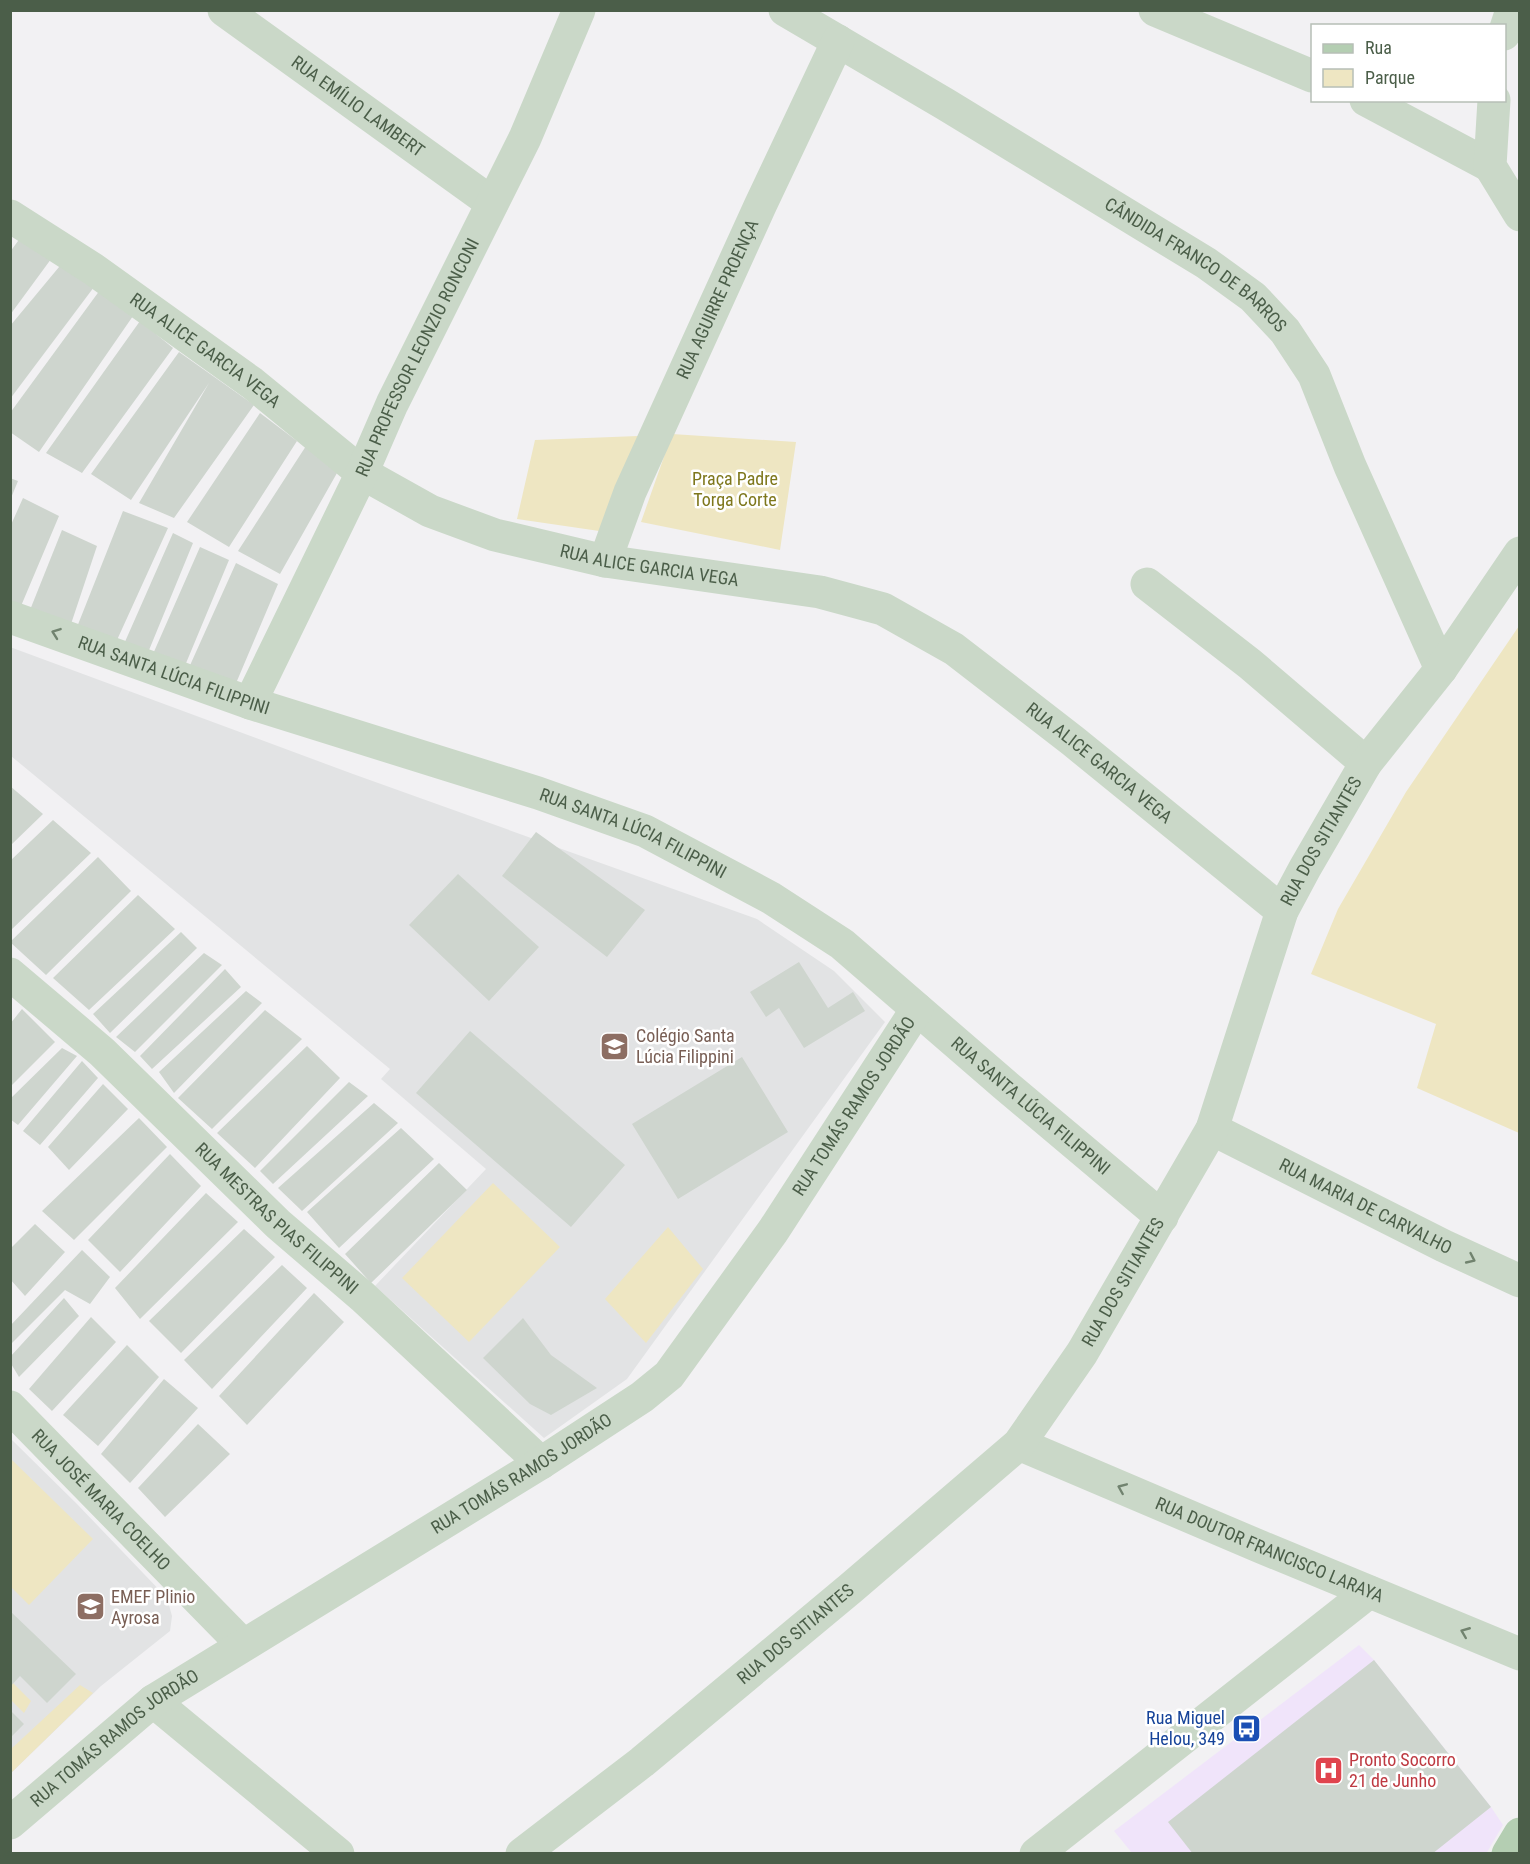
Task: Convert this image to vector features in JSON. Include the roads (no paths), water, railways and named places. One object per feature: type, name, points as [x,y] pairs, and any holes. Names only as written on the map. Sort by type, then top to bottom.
[{"type":"main road","points":[[1508,1854],[1520,1834]]},
{"type":"street","name":"RUA EMÍLIO LAMBERT","points":[[224,10],[492,203]]},
{"type":"street","name":"RUA PROFESSOR LEONZIO RONCONI","points":[[249,703],[362,473],[392,404],[525,138],[579,10]]},
{"type":"street","name":"CÂNDIDA FRANCO DE BARROS","points":[[785,10],[945,104],[1206,263],[1253,297],[1285,331],[1314,375],[1350,466],[1441,669]]},
{"type":"street","points":[[1155,10],[1311,76]]},
{"type":"street","points":[[1506,28],[1512,10]]},
{"type":"street","name":"RUA AGUIRRE PROENÇA","points":[[605,561],[630,492],[838,41]]},
{"type":"street","points":[[1370,102],[1490,166],[1520,215]]},
{"type":"street","points":[[1490,166],[1494,102]]},
{"type":"street","name":"RUA ALICE GARCIA VEGA","points":[[10,216],[93,269],[252,383],[362,473],[430,511],[495,535],[605,561],[820,592],[883,609],[954,649],[1073,741],[1282,911]]},
{"type":"street","name":"RUA DOS SITIANTES","points":[[522,1854],[642,1762],[1019,1444],[1082,1353],[1212,1129],[1282,911],[1366,763],[1441,669],[1520,553]]},
{"type":"street","points":[[1147,584],[1250,664],[1366,763]]},
{"type":"street","name":"RUA SANTA LÚCIA FILIPPINI","points":[[10,617],[249,703],[538,793],[645,831],[771,898],[842,944],[1162,1217]]},
{"type":"street","name":"RUA MESTRAS PIAS FILIPPINI","points":[[14,985],[102,1052],[278,1224],[363,1297],[542,1463]]},
{"type":"street","name":"RUA TOMÁS RAMOS JORDÃO","points":[[10,1823],[153,1701],[542,1463],[642,1397],[669,1375],[773,1231],[917,1009]]},
{"type":"street","name":"RUA MARIA DE CARVALHO","points":[[1212,1129],[1444,1246],[1520,1281]]},
{"type":"street","name":"RUA JOSÉ MARIA COELHO","points":[[10,1407],[243,1645]]},
{"type":"street","name":"RUA DOUTOR FRANCISCO LARAYA","points":[[1019,1444],[1520,1654]]},
{"type":"street","points":[[1036,1854],[1369,1592]]},
{"type":"street","points":[[153,1701],[338,1854]]},
{"type":"place","name":"Colégio Santa Lúcia Filippini","points":[[615,1046]]},
{"type":"place","name":"EMEF Plinio Ayrosa","points":[[90,1607]]},
{"type":"place","name":"Rua Miguel Helou, 349","points":[[1246,1728]]},
{"type":"place","name":"Pronto Socorro 21 de Junho","points":[[1328,1770]]},
{"type":"park label","name":"Praça Padre Torga Corte","points":[[735,489]]}]
